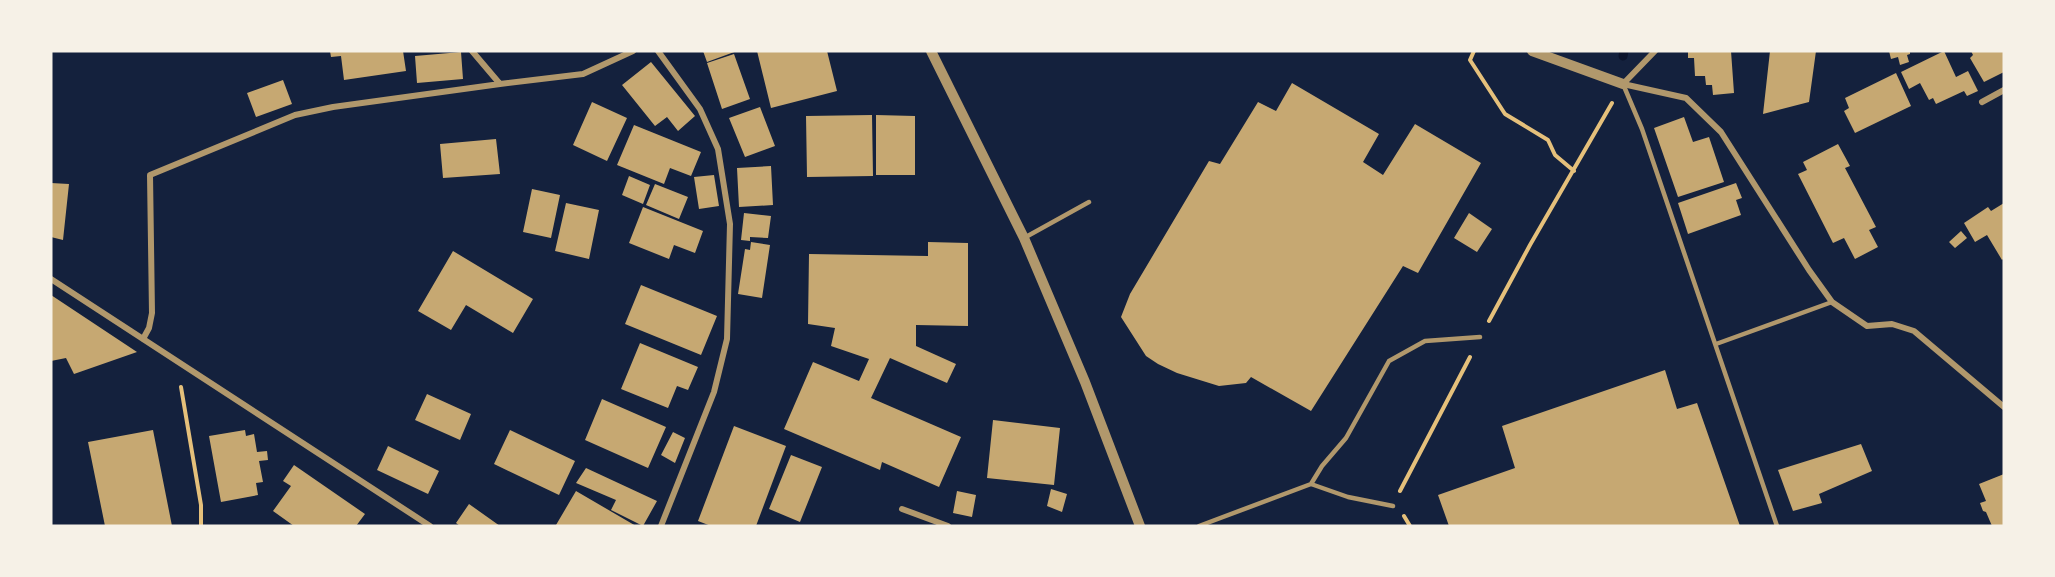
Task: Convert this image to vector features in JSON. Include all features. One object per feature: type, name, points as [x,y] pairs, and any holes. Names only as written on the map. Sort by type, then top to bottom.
[{"type":"street","points":[[472,51],[500,84]]},
{"type":"street","points":[[143,339],[149,328],[152,313],[150,175],[295,115],[333,107],[583,74],[633,51]]},
{"type":"street","points":[[658,51],[700,109],[718,149],[730,224],[727,339],[714,392],[661,526]]},
{"type":"street","points":[[931,51],[1024,238],[1085,382],[1140,526]]},
{"type":"street","points":[[1532,51],[1623,84],[1686,98],[1721,132],[1832,302],[1867,326],[1892,324],[1914,331],[2004,407]]},
{"type":"street","points":[[1623,84],[1655,51]]},
{"type":"street","points":[[1982,102],[2004,90]]},
{"type":"street","points":[[51,279],[430,526]]},
{"type":"street","points":[[902,509],[948,526]]},
{"type":"lane","points":[[1623,84],[1642,129],[1777,526]]},
{"type":"lane","points":[[1024,238],[1089,202]]},
{"type":"lane","points":[[1716,344],[1832,302]]},
{"type":"lane","points":[[1199,526],[1311,484],[1322,466],[1346,438],[1389,361],[1425,341],[1480,337]]},
{"type":"lane","points":[[1311,484],[1348,497],[1393,506]]},
{"type":"path","points":[[1474,51],[1470,60],[1505,114],[1548,140],[1555,155],[1574,171]]},
{"type":"path","points":[[1393,506],[1530,244],[1623,84]]},
{"type":"path","points":[[177,362],[201,504],[201,526]]},
{"type":"building","points":[[330,51],[403,51],[406,71],[344,80],[341,56],[331,57]]},
{"type":"building","points":[[703,51],[737,51],[707,62]]},
{"type":"building","points":[[757,51],[827,51],[837,91],[771,108]]},
{"type":"building","points":[[1688,51],[1731,51],[1734,93],[1713,95],[1712,85],[1706,85],[1705,76],[1695,76],[1694,58],[1688,58]]},
{"type":"building","points":[[1770,51],[1816,51],[1809,102],[1763,114]]},
{"type":"building","points":[[1889,51],[1910,51],[1907,55],[1909,62],[1900,65],[1898,57],[1891,59]]},
{"type":"building","points":[[1944,51],[1956,77],[1968,71],[1978,91],[1967,96],[1964,91],[1936,104],[1933,98],[1929,100],[1920,83],[1909,89],[1901,72]]},
{"type":"building","points":[[1971,51],[2004,51],[2004,72],[1984,82],[1970,58],[1973,55]]},
{"type":"building","points":[[461,52],[463,79],[417,83],[415,56]]},
{"type":"building","points":[[734,54],[750,99],[722,109],[707,63]]},
{"type":"building","points":[[651,62],[695,116],[678,131],[667,117],[655,126],[622,85]]},
{"type":"building","points":[[1896,73],[1911,106],[1855,133],[1844,111],[1849,108],[1845,98]]},
{"type":"building","points":[[283,80],[292,104],[256,117],[247,93]]},
{"type":"building","points":[[1292,83],[1379,134],[1363,162],[1383,175],[1415,124],[1481,163],[1418,273],[1403,266],[1311,411],[1251,377],[1246,383],[1219,386],[1177,373],[1158,364],[1146,356],[1121,317],[1130,294],[1209,161],[1220,164],[1258,102],[1276,111]]},
{"type":"building","points":[[592,102],[627,118],[607,161],[573,145]]},
{"type":"building","points":[[760,107],[775,146],[745,157],[729,118]]},
{"type":"building","points":[[872,115],[873,176],[807,177],[806,116]]},
{"type":"building","points":[[876,115],[915,116],[915,175],[876,175]]},
{"type":"building","points":[[1684,117],[1693,142],[1709,137],[1724,182],[1678,197],[1654,128]]},
{"type":"building","points":[[634,125],[701,152],[691,176],[670,168],[664,184],[617,165]]},
{"type":"building","points":[[496,139],[500,174],[443,178],[440,144]]},
{"type":"building","points":[[1838,144],[1850,166],[1845,168],[1876,227],[1869,230],[1878,247],[1855,259],[1844,238],[1833,243],[1798,174],[1807,170],[1803,162]]},
{"type":"building","points":[[771,166],[773,205],[739,207],[737,168]]},
{"type":"building","points":[[714,175],[719,206],[699,209],[694,177]]},
{"type":"building","points":[[629,176],[650,185],[643,204],[622,195]]},
{"type":"building","points":[[51,183],[69,184],[63,240],[51,237]]},
{"type":"building","points":[[1736,183],[1742,198],[1736,200],[1741,215],[1688,234],[1678,203]]},
{"type":"building","points":[[655,184],[688,197],[679,219],[646,205]]},
{"type":"building","points":[[532,189],[560,195],[551,238],[523,232]]},
{"type":"building","points":[[566,203],[599,210],[589,259],[555,251]]},
{"type":"building","points":[[2004,203],[2004,258],[2002,260],[1987,235],[1975,242],[1964,223],[1988,207],[1991,211]]},
{"type":"building","points":[[643,207],[703,231],[695,253],[674,245],[669,259],[629,243]]},
{"type":"building","points":[[744,213],[771,216],[768,238],[750,237],[750,241],[741,240]]},
{"type":"building","points":[[1469,213],[1492,229],[1477,252],[1454,238]]},
{"type":"building","points":[[1961,231],[1967,238],[1955,248],[1949,242]]},
{"type":"building","points":[[751,242],[770,245],[762,298],[738,294],[745,249],[750,250]]},
{"type":"building","points":[[928,242],[968,243],[968,326],[916,325],[916,346],[956,364],[947,383],[890,358],[871,398],[961,437],[939,487],[882,462],[880,470],[784,429],[813,362],[859,381],[869,359],[831,346],[835,328],[808,324],[809,254],[928,256]]},
{"type":"building","points":[[453,251],[533,299],[513,333],[466,305],[451,330],[418,311]]},
{"type":"building","points":[[641,285],[717,316],[701,355],[625,324]]},
{"type":"building","points":[[51,295],[137,352],[74,374],[66,358],[51,361]]},
{"type":"building","points":[[640,343],[698,367],[688,390],[677,386],[668,408],[621,389]]},
{"type":"building","points":[[1665,370],[1677,409],[1697,403],[1740,526],[1449,526],[1438,495],[1515,468],[1502,426]]},
{"type":"building","points":[[427,394],[471,414],[460,440],[415,420]]},
{"type":"building","points":[[602,399],[666,427],[648,468],[585,440]]},
{"type":"building","points":[[993,420],[1060,428],[1054,485],[987,478]]},
{"type":"building","points":[[734,426],[786,446],[756,526],[711,526],[698,521]]},
{"type":"building","points":[[153,430],[172,526],[105,526],[88,442]]},
{"type":"building","points":[[245,430],[246,436],[254,434],[257,452],[267,451],[268,460],[259,461],[263,482],[256,483],[258,495],[221,502],[209,436]]},
{"type":"building","points":[[510,430],[575,461],[559,495],[494,464]]},
{"type":"building","points":[[673,432],[685,438],[675,463],[661,455]]},
{"type":"building","points":[[1861,444],[1872,471],[1819,494],[1822,503],[1793,511],[1778,470]]},
{"type":"building","points":[[388,446],[439,471],[428,494],[377,470]]},
{"type":"building","points":[[791,455],[822,467],[800,522],[769,509]]},
{"type":"building","points":[[294,465],[365,514],[356,526],[294,526],[273,511],[291,486],[283,481]]},
{"type":"building","points":[[586,468],[657,501],[643,526],[611,510],[616,500],[576,483]]},
{"type":"building","points":[[2004,474],[2004,526],[1992,526],[1980,503],[1986,501],[1979,484]]},
{"type":"building","points":[[1051,489],[1067,494],[1062,512],[1047,506]]},
{"type":"building","points":[[576,491],[636,526],[556,525]]},
{"type":"building","points":[[957,491],[976,495],[972,517],[953,513]]},
{"type":"building","points":[[469,504],[500,526],[460,526],[456,523]]},
{"type":"waterway","points":[[1623,56],[1624,51]]}]
